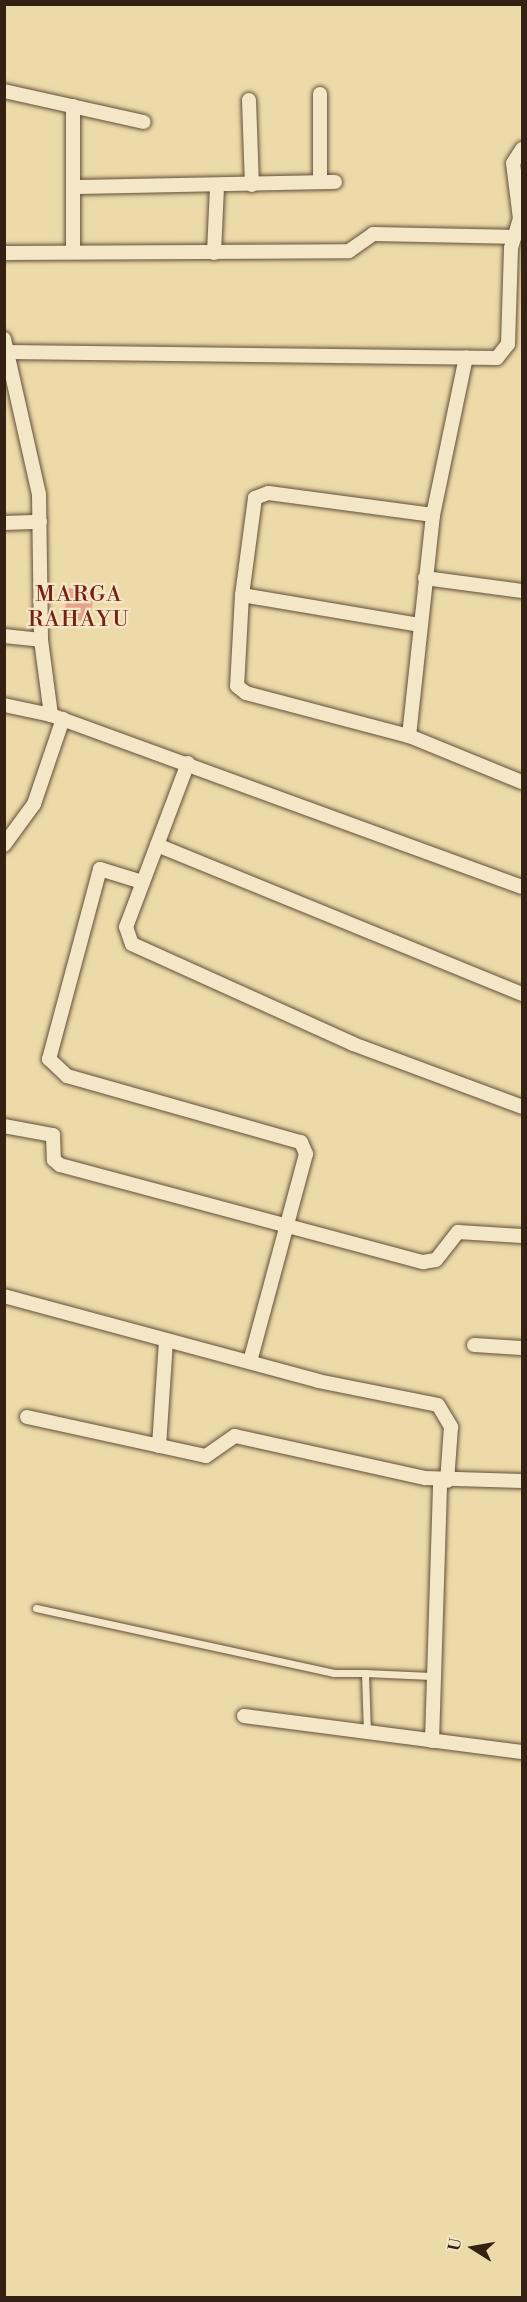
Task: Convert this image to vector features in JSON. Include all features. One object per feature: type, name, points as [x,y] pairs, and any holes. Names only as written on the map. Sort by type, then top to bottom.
[{"type":"street","points":[[4,91],[144,122]]},
{"type":"street","points":[[320,94],[320,182]]},
{"type":"street","points":[[249,100],[252,185]]},
{"type":"street","points":[[73,106],[73,251]]},
{"type":"street","points":[[4,845],[34,804],[57,717],[41,640],[40,522],[32,446],[9,376],[6,346],[497,358],[506,351],[514,237],[520,219],[513,163],[522,148]]},
{"type":"street","points":[[73,187],[335,182]]},
{"type":"street","points":[[214,253],[217,186]]},
{"type":"street","points":[[4,253],[349,252],[373,234],[514,237]]},
{"type":"street","points":[[409,736],[433,515],[466,357]]},
{"type":"street","points":[[433,515],[260,494],[251,506],[235,672],[240,689],[409,736],[522,782]]},
{"type":"street","points":[[4,523],[40,522]]},
{"type":"street","points":[[425,578],[522,591]]},
{"type":"street","points":[[242,595],[420,625]]},
{"type":"street","points":[[4,636],[41,640]]},
{"type":"street","points":[[4,705],[57,717],[189,763],[522,887]]},
{"type":"street","points":[[189,763],[142,882],[126,933],[136,947],[353,1044],[522,1107]]},
{"type":"street","points":[[157,845],[522,994]]},
{"type":"street","points":[[142,882],[100,869],[49,1059],[67,1076],[297,1138],[306,1154],[250,1362]]},
{"type":"street","points":[[4,1126],[53,1135],[57,1164],[116,1176],[287,1228],[429,1263],[458,1232],[522,1236]]},
{"type":"street","points":[[4,1296],[250,1362],[438,1405],[451,1427],[444,1480],[431,1676],[432,1741]]},
{"type":"street","points":[[159,1446],[166,1340]]},
{"type":"street","points":[[474,1345],[522,1348]]},
{"type":"street","points":[[27,1418],[211,1455],[235,1436],[335,1462],[444,1480],[522,1480]]},
{"type":"street","points":[[244,1716],[367,1735],[522,1752]]},
{"type":"lane","points":[[36,1608],[334,1673],[431,1676]]},
{"type":"lane","points":[[365,1673],[367,1735]]},
{"type":"building","points":[[69,588],[95,593],[89,622],[63,617]]},
{"type":"district","name":"MARGA RAHAYU","points":[[79,606]]}]
